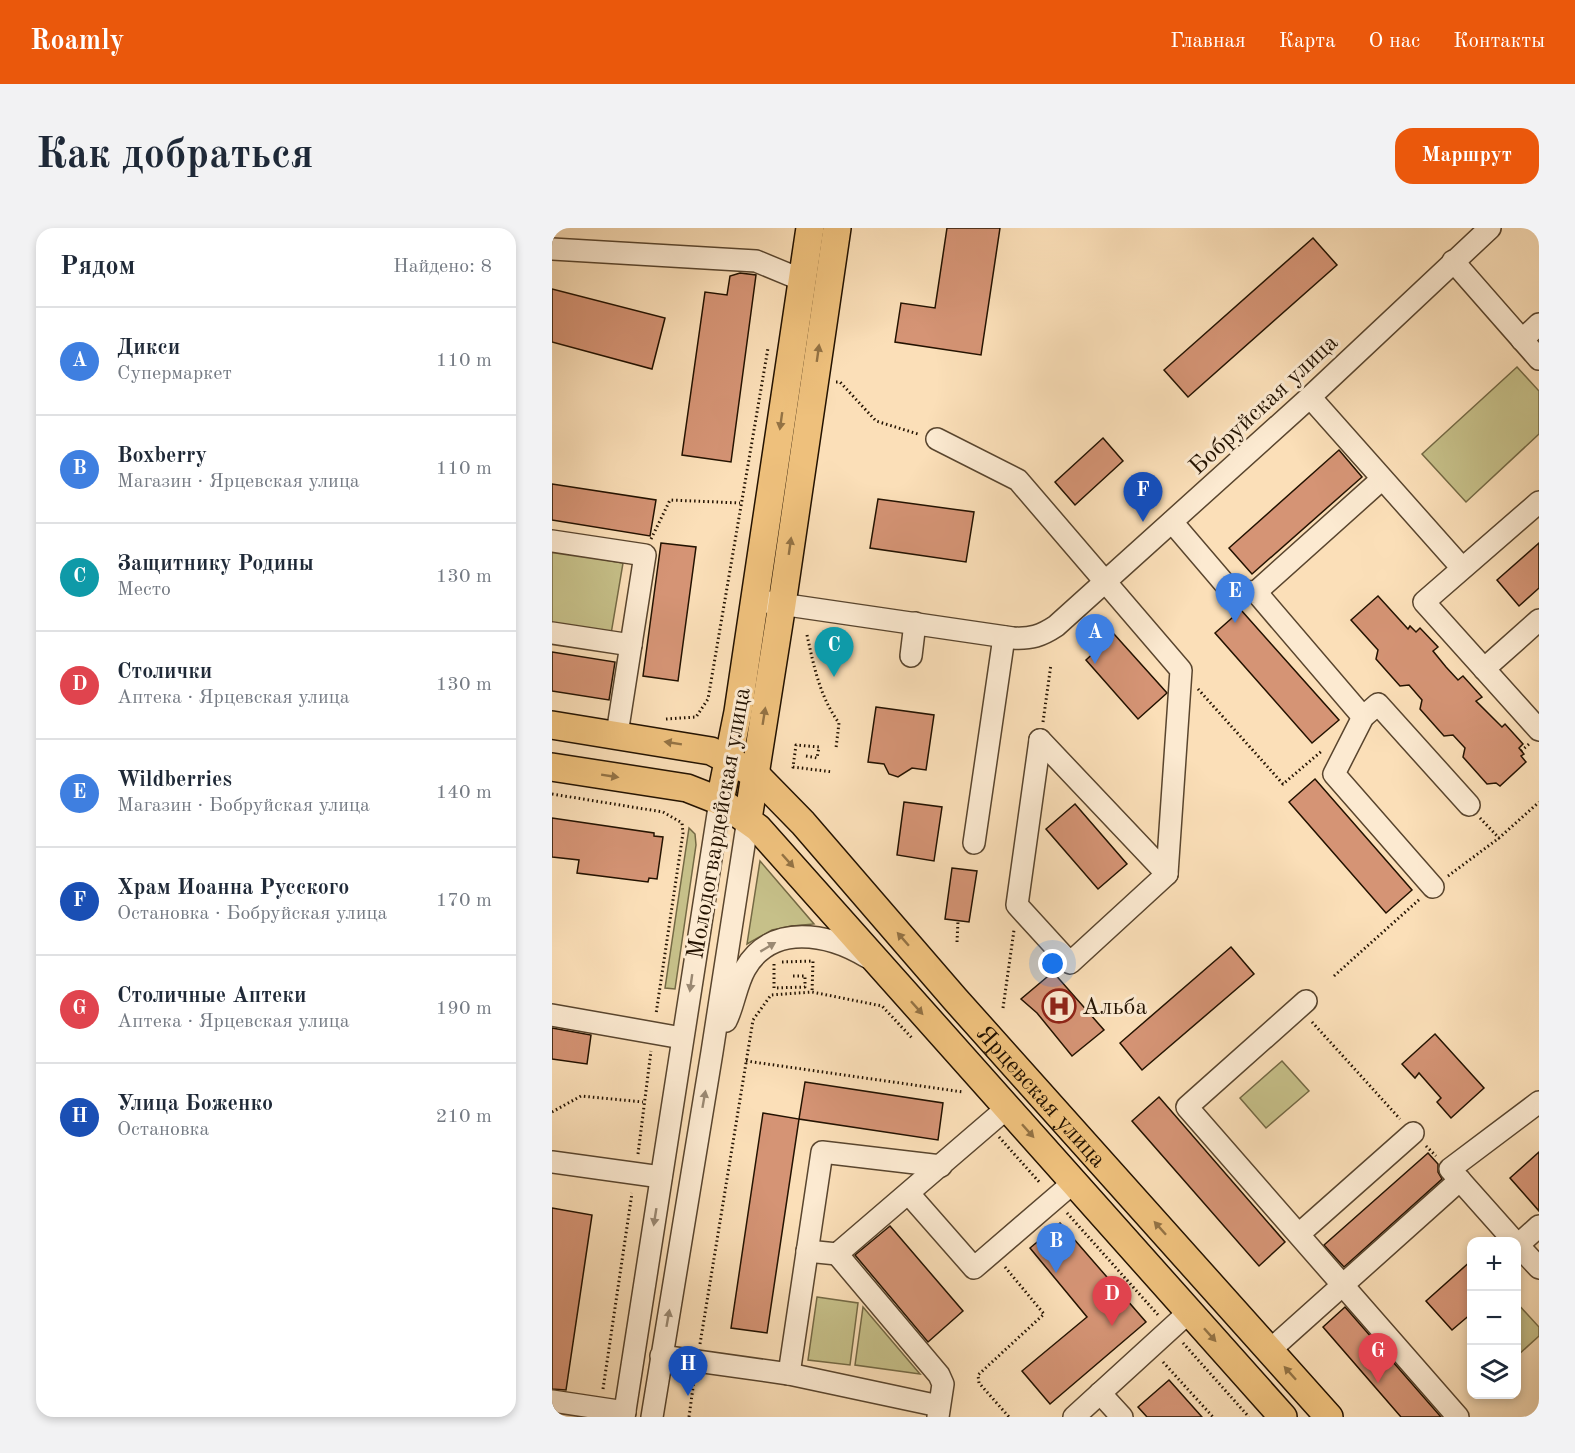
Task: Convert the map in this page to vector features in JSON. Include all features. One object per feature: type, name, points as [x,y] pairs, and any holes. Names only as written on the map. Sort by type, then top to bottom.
[{"type":"main road","name":"Молодогвардейская улица","points":[[720,801],[729,760],[810,228]]},
{"type":"main road","name":"Молодогвардейская улица","points":[[748,819],[837,228]]},
{"type":"main road","name":"Ярцевская улица","points":[[552,725],[693,746],[711,751],[755,774],[796,814],[955,999],[1329,1417]]},
{"type":"main road","name":"Ярцевская улица","points":[[552,767],[687,788],[720,801],[748,819],[876,962],[998,1116],[1180,1321],[1283,1417]]},
{"type":"street","name":"Бобруйская улица","points":[[754,600],[1004,637],[1028,639],[1042,636],[1056,626],[1310,397],[1490,228]]},
{"type":"street","points":[[552,249],[756,261],[802,280]]},
{"type":"street","points":[[1453,261],[1539,359]]},
{"type":"street","points":[[1522,340],[1539,324]]},
{"type":"street","points":[[1310,397],[1462,568]]},
{"type":"street","points":[[937,439],[1018,480],[1181,670],[1167,874],[1070,963],[1017,904],[1040,740]]},
{"type":"street","points":[[1172,522],[1232,591],[1256,592],[1382,479]]},
{"type":"street","points":[[1533,738],[1484,669],[1424,602],[1539,502]]},
{"type":"street","points":[[552,541],[645,555],[617,734]]},
{"type":"street","points":[[1256,592],[1363,717]]},
{"type":"street","points":[[1484,669],[1539,620]]},
{"type":"street","points":[[912,656],[915,623]]},
{"type":"street","points":[[552,633],[631,645]]},
{"type":"street","points":[[974,843],[1004,637]]},
{"type":"street","points":[[1433,887],[1334,774],[1363,717],[1378,704],[1469,805]]},
{"type":"street","points":[[1040,740],[1167,874]]},
{"type":"street","name":"Молодогвардейская улица","points":[[624,1415],[720,801]]},
{"type":"street","name":"Молодогвардейская улица","points":[[652,1417],[748,819]]},
{"type":"street","points":[[712,1052],[729,1016],[745,970],[756,955],[769,945],[799,936],[827,938],[852,948],[876,962]]},
{"type":"street","points":[[1303,1004],[1187,1107],[1458,1417]]},
{"type":"street","points":[[552,1015],[682,1038]]},
{"type":"street","points":[[1269,1351],[1343,1284],[1455,1175],[1539,1102]]},
{"type":"street","points":[[837,1254],[998,1116]]},
{"type":"street","points":[[1299,1234],[1413,1134]]},
{"type":"street","points":[[789,1374],[822,1152],[941,1166]]},
{"type":"street","points":[[552,1162],[661,1177]]},
{"type":"street","points":[[1455,1175],[1512,1237]]},
{"type":"street","points":[[909,1194],[974,1268],[1064,1191]]},
{"type":"street","points":[[1521,1240],[1539,1226]]},
{"type":"street","points":[[1521,1248],[1539,1268]]},
{"type":"street","points":[[661,1356],[789,1374],[939,1411],[943,1384],[939,1375],[837,1254],[807,1251]]},
{"type":"street","points":[[1074,1417],[1180,1321]]},
{"type":"street","points":[[1100,1393],[1122,1417]]},
{"type":"street","points":[[552,1401],[624,1415]]},
{"type":"path","points":[[696,717],[708,699],[769,342]]},
{"type":"path","points":[[834,382],[840,382],[876,421],[937,439]]},
{"type":"path","points":[[645,555],[657,524],[670,500],[740,504]]},
{"type":"path","points":[[807,635],[820,685],[828,707],[839,723],[836,748]]},
{"type":"path","points":[[1040,740],[1051,664]]},
{"type":"path","points":[[1181,670],[1283,784],[1327,746]]},
{"type":"path","points":[[1521,751],[1533,738]]},
{"type":"path","points":[[806,756],[818,758],[819,747],[796,745],[793,767],[833,772]]},
{"type":"path","points":[[552,794],[663,812],[682,823],[683,833],[599,1409]]},
{"type":"path","points":[[1334,976],[1433,887],[1499,838],[1539,802]]},
{"type":"path","points":[[1469,805],[1499,838]]},
{"type":"path","points":[[1003,1008],[1017,904]]},
{"type":"path","points":[[957,942],[958,921]]},
{"type":"path","points":[[791,976],[804,976],[805,987],[774,988],[774,962],[813,961],[812,992]]},
{"type":"path","points":[[689,1417],[753,1020],[771,995],[812,992],[882,1006]]},
{"type":"path","points":[[1303,1004],[1413,1134],[1455,1175]]},
{"type":"path","points":[[746,1061],[964,1092]]},
{"type":"path","points":[[552,1112],[581,1096],[643,1102]]},
{"type":"path","points":[[998,1116],[1180,1321],[1249,1417]]},
{"type":"path","points":[[992,1253],[1044,1314],[978,1375],[979,1383],[1009,1417]]},
{"type":"path","points":[[1150,1348],[1213,1417]]},
{"type":"shaded area","points":[[1517,367],[1539,391],[1539,434],[1466,502],[1422,454]]},
{"type":"shaded area","points":[[552,551],[623,563],[611,634],[552,624]]},
{"type":"shaded area","points":[[689,828],[695,834],[696,845],[675,989],[665,988]]},
{"type":"shaded area","points":[[760,861],[814,924],[772,930],[747,944]]},
{"type":"shaded area","points":[[1282,1061],[1309,1091],[1266,1128],[1240,1098]]},
{"type":"shaded area","points":[[817,1297],[858,1303],[850,1365],[808,1360]]},
{"type":"shaded area","points":[[863,1307],[920,1374],[855,1365]]},
{"type":"shaded area","points":[[1521,1307],[1539,1327],[1539,1336],[1521,1352]]},
{"type":"building","points":[[947,228],[1000,228],[981,355],[895,342],[901,303],[935,308]]},
{"type":"building","points":[[1313,238],[1337,265],[1188,397],[1164,370]]},
{"type":"building","points":[[740,273],[756,275],[731,462],[682,455],[705,292],[727,295],[730,276]]},
{"type":"building","points":[[552,289],[665,318],[652,369],[552,342]]},
{"type":"building","points":[[1103,438],[1123,461],[1075,505],[1055,482]]},
{"type":"building","points":[[1339,450],[1362,477],[1252,574],[1229,548]]},
{"type":"building","points":[[552,484],[656,500],[650,536],[552,520]]},
{"type":"building","points":[[878,499],[974,512],[966,562],[870,548]]},
{"type":"building","points":[[661,543],[696,547],[678,681],[643,676]]},
{"type":"building","points":[[1539,543],[1539,588],[1519,606],[1497,580]]},
{"type":"building","points":[[1378,596],[1408,629],[1410,626],[1416,632],[1420,628],[1438,647],[1433,651],[1446,667],[1458,680],[1463,676],[1482,697],[1476,701],[1502,727],[1505,724],[1523,744],[1519,748],[1526,762],[1500,786],[1496,783],[1487,784],[1463,757],[1465,748],[1453,735],[1444,736],[1420,709],[1422,700],[1409,685],[1400,686],[1376,659],[1378,650],[1351,620]]},
{"type":"building","points":[[1241,610],[1339,720],[1312,743],[1215,633]]},
{"type":"building","points":[[1114,634],[1167,693],[1138,719],[1086,660]]},
{"type":"building","points":[[552,652],[615,662],[609,700],[552,691]]},
{"type":"building","points":[[876,707],[934,715],[926,770],[912,768],[898,777],[889,774],[884,764],[868,762]]},
{"type":"building","points":[[1315,779],[1412,890],[1386,913],[1289,802]]},
{"type":"building","points":[[904,802],[942,807],[934,861],[897,855]]},
{"type":"building","points":[[1075,804],[1127,864],[1098,889],[1046,829]]},
{"type":"building","points":[[552,818],[654,833],[654,836],[663,837],[657,879],[649,878],[648,882],[577,873],[579,860],[552,857]]},
{"type":"building","points":[[952,868],[977,871],[969,922],[945,919]]},
{"type":"building","points":[[1231,947],[1254,974],[1142,1070],[1120,1043]]},
{"type":"building","points":[[1053,972],[1104,1030],[1072,1056],[1037,1013],[1021,999]]},
{"type":"building","points":[[552,1028],[591,1035],[587,1064],[552,1059]]},
{"type":"building","points":[[1435,1034],[1484,1088],[1451,1118],[1437,1102],[1441,1098],[1419,1073],[1415,1078],[1402,1064]]},
{"type":"building","points":[[805,1082],[943,1103],[938,1140],[799,1119]]},
{"type":"building","points":[[1159,1097],[1285,1242],[1259,1266],[1132,1121]]},
{"type":"building","points":[[763,1113],[799,1119],[767,1333],[731,1328]]},
{"type":"building","points":[[1539,1152],[1539,1211],[1510,1178]]},
{"type":"building","points":[[1428,1153],[1438,1164],[1438,1172],[1442,1179],[1344,1267],[1324,1245]]},
{"type":"building","points":[[552,1208],[592,1215],[566,1390],[552,1389]]},
{"type":"building","points":[[1060,1223],[1146,1322],[1050,1404],[1022,1371],[1087,1317],[1030,1248]]},
{"type":"building","points":[[890,1226],[963,1311],[928,1342],[855,1255]]},
{"type":"building","points":[[1467,1264],[1467,1317],[1452,1330],[1426,1301]]},
{"type":"building","points":[[1345,1307],[1441,1417],[1401,1417],[1323,1327]]},
{"type":"building","points":[[1169,1380],[1202,1417],[1147,1417],[1138,1407]]},
{"type":"place","name":"Храм Иоанна Русского","points":[[1143,522]]},
{"type":"place","name":"Wildberries","points":[[1235,623]]},
{"type":"place","name":"Дикси","points":[[1095,664]]},
{"type":"place","name":"Защитнику Родины","points":[[834,677]]},
{"type":"place","name":"Альба","points":[[1059,1006]]},
{"type":"place","name":"Boxberry","points":[[1056,1273]]},
{"type":"place","name":"Столички","points":[[1112,1326]]},
{"type":"place","name":"Столичные Аптеки","points":[[1378,1383]]},
{"type":"place","name":"Улица Боженко","points":[[688,1396]]}]
